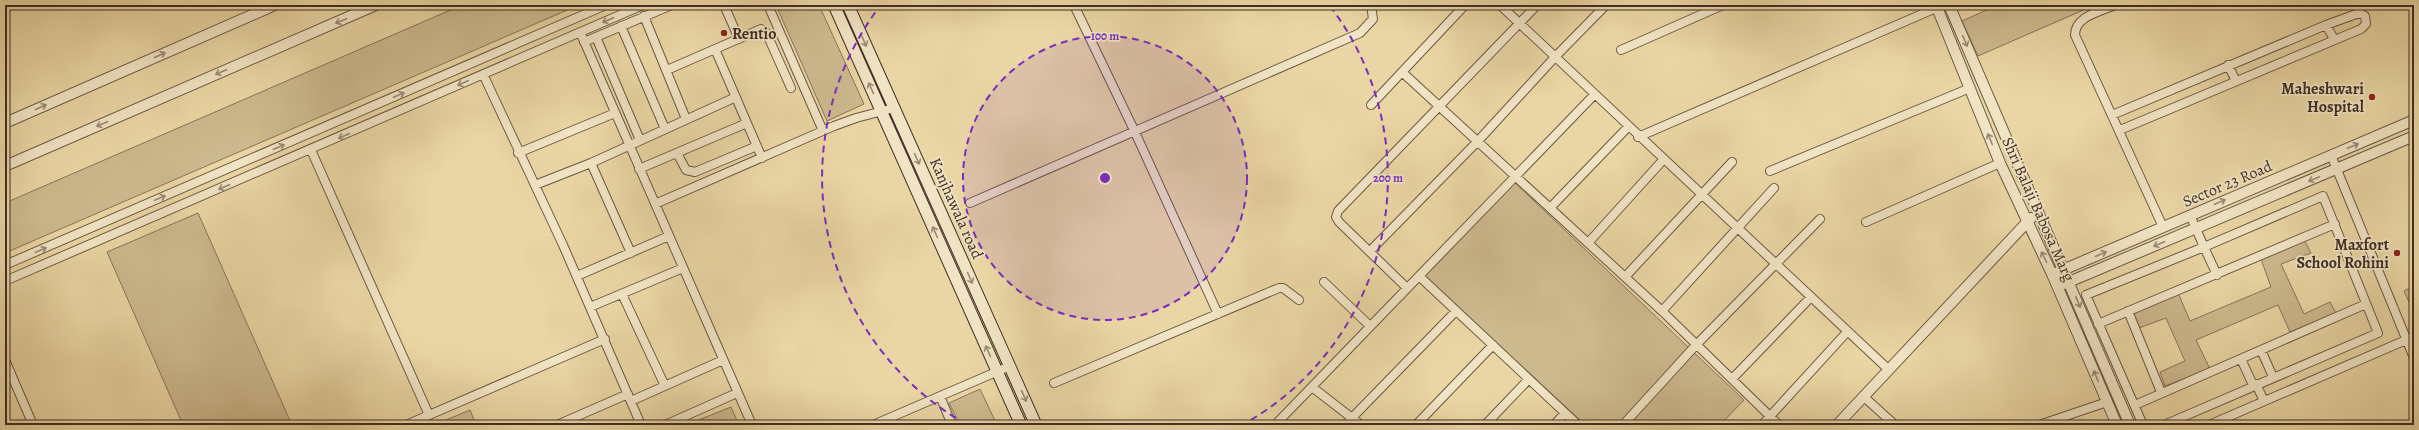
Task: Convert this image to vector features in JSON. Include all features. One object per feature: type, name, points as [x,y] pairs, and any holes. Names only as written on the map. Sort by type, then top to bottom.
[{"type":"main road","name":"Kanjhawala road","points":[[834,5],[1021,425]]},
{"type":"main road","name":"Kanjhawala road","points":[[848,5],[1036,425]]},
{"type":"street","points":[[5,123],[275,5]]},
{"type":"street","points":[[5,166],[376,5]]},
{"type":"street","points":[[5,266],[606,5]]},
{"type":"street","points":[[5,281],[311,150],[643,5]]},
{"type":"street","points":[[584,42],[672,5]]},
{"type":"street","points":[[724,5],[739,38]]},
{"type":"street","points":[[768,5],[823,132]]},
{"type":"street","points":[[1074,5],[1134,130],[1218,314]]},
{"type":"street","points":[[970,203],[1134,130],[1360,33],[1373,19],[1371,5]]},
{"type":"street","points":[[1371,105],[1465,5]]},
{"type":"street","points":[[1500,5],[1595,94],[1638,137],[1888,369]]},
{"type":"street","points":[[1407,288],[1370,250],[1339,222],[1336,217],[1338,212],[1537,5]]},
{"type":"street","points":[[1370,250],[1478,141],[1555,57],[1606,5]]},
{"type":"street","points":[[1621,50],[1723,5]]},
{"type":"street","name":"Shri Balaji Babosa Marg","points":[[1950,5],[2130,425]]},
{"type":"street","points":[[2115,5],[2082,19],[2075,28],[2078,44],[2120,130],[2163,227]]},
{"type":"street","points":[[1638,137],[1938,6]]},
{"type":"street","name":"Shri Balaji Babosa Marg","points":[[1938,6],[2000,163],[2058,287],[2117,425]]},
{"type":"street","points":[[2112,115],[2326,25],[2359,13],[2365,16],[2365,26],[2120,130]]},
{"type":"street","points":[[644,16],[686,119]]},
{"type":"street","points":[[2326,25],[2334,39]]},
{"type":"street","points":[[621,26],[665,129]]},
{"type":"street","points":[[667,70],[758,30],[764,31],[791,88]]},
{"type":"street","points":[[580,32],[752,425]]},
{"type":"street","points":[[596,37],[640,140]]},
{"type":"street","points":[[715,49],[762,158]]},
{"type":"street","points":[[2228,65],[2236,81]]},
{"type":"street","points":[[1402,72],[1662,311],[1779,425]]},
{"type":"street","points":[[483,74],[518,153],[535,185],[605,339],[641,425]]},
{"type":"street","points":[[1770,171],[1970,88]]},
{"type":"street","points":[[1276,425],[1515,175],[1595,94]]},
{"type":"street","points":[[535,185],[591,162],[736,97]]},
{"type":"street","points":[[655,204],[856,118],[894,108]]},
{"type":"street","points":[[518,153],[615,113]]},
{"type":"street","name":"Sector 23 Road","points":[[2052,274],[2414,120]]},
{"type":"street","points":[[639,169],[747,123]]},
{"type":"street","points":[[1550,208],[1628,127]]},
{"type":"street","name":"Sector 23 Road","points":[[2058,287],[2414,136]]},
{"type":"street","points":[[677,153],[686,170],[695,172],[757,146]]},
{"type":"street","points":[[311,150],[428,415]]},
{"type":"street","points":[[2330,155],[2414,358]]},
{"type":"street","points":[[1588,243],[1663,160]]},
{"type":"street","points":[[591,162],[631,253]]},
{"type":"street","points":[[1625,277],[1732,162]]},
{"type":"street","points":[[1866,222],[2000,163]]},
{"type":"street","points":[[1662,311],[1774,188]]},
{"type":"street","points":[[2143,425],[2086,295],[2323,196],[2378,333],[2273,376],[2164,425]]},
{"type":"street","points":[[1836,425],[2027,223],[2038,209]]},
{"type":"street","points":[[2190,215],[2217,275]]},
{"type":"street","points":[[1623,425],[1696,345],[1774,264],[1820,219]]},
{"type":"street","points":[[2098,324],[2335,224]]},
{"type":"street","points":[[576,276],[669,236]]},
{"type":"street","points":[[590,307],[683,268]]},
{"type":"street","points":[[1419,276],[1578,425]]},
{"type":"street","points":[[1324,282],[1370,326]]},
{"type":"street","points":[[1054,383],[1281,288],[1299,300]]},
{"type":"street","points":[[622,294],[665,386]]},
{"type":"street","points":[[1732,379],[1811,297]]},
{"type":"street","points":[[2135,405],[2161,392],[2241,359],[2366,304]]},
{"type":"street","points":[[1345,425],[1456,311]]},
{"type":"street","points":[[2128,311],[2161,392]]},
{"type":"street","points":[[1762,425],[1847,332]]},
{"type":"street","points":[[406,425],[605,339]]},
{"type":"street","points":[[2209,425],[2406,340]]},
{"type":"street","points":[[1416,425],[1493,345]]},
{"type":"street","points":[[2261,350],[2273,376]]},
{"type":"street","points":[[2241,359],[2264,402]]},
{"type":"street","points":[[5,360],[33,425]]},
{"type":"street","points":[[557,425],[570,423],[629,398],[665,386],[723,360]]},
{"type":"street","points":[[873,425],[1010,366]]},
{"type":"street","points":[[1485,425],[1529,379]]},
{"type":"street","points":[[1312,387],[1361,425]]},
{"type":"street","points":[[665,425],[737,393]]},
{"type":"street","points":[[940,396],[952,425]]},
{"type":"street","points":[[1863,396],[1895,425]]},
{"type":"street","points":[[2039,425],[2107,402]]},
{"type":"street","points":[[1554,425],[1565,413]]},
{"type":"shaded area","points":[[462,5],[579,5],[5,253],[5,203]]},
{"type":"shaded area","points":[[776,5],[819,5],[864,104],[827,121]]},
{"type":"shaded area","points":[[1998,5],[2095,5],[1978,56],[1962,21]]},
{"type":"shaded area","points":[[1514,182],[1744,400],[1720,425],[1585,425],[1425,276]]},
{"type":"shaded area","points":[[198,213],[292,425],[183,425],[107,252]]},
{"type":"shaded area","points":[[2303,238],[2311,253],[2281,264],[2304,314],[2330,302],[2336,313],[2290,332],[2278,305],[2196,340],[2210,369],[2165,386],[2160,372],[2185,361],[2166,318],[2139,328],[2132,312],[2178,293],[2190,321],[2271,287],[2261,259]]},
{"type":"shaded area","points":[[2414,286],[2414,311],[2413,311],[2404,291]]},
{"type":"shaded area","points":[[980,389],[997,425],[960,425],[949,403]]},
{"type":"shaded area","points":[[731,407],[739,425],[686,425]]},
{"type":"shaded area","points":[[470,410],[476,425],[434,425]]},
{"type":"place","name":"Rentio","points":[[724,33]]},
{"type":"place","name":"Maheshwari Hospital","points":[[2372,97]]},
{"type":"place","name":"Maxfort School Rohini","points":[[2397,253]]}]
